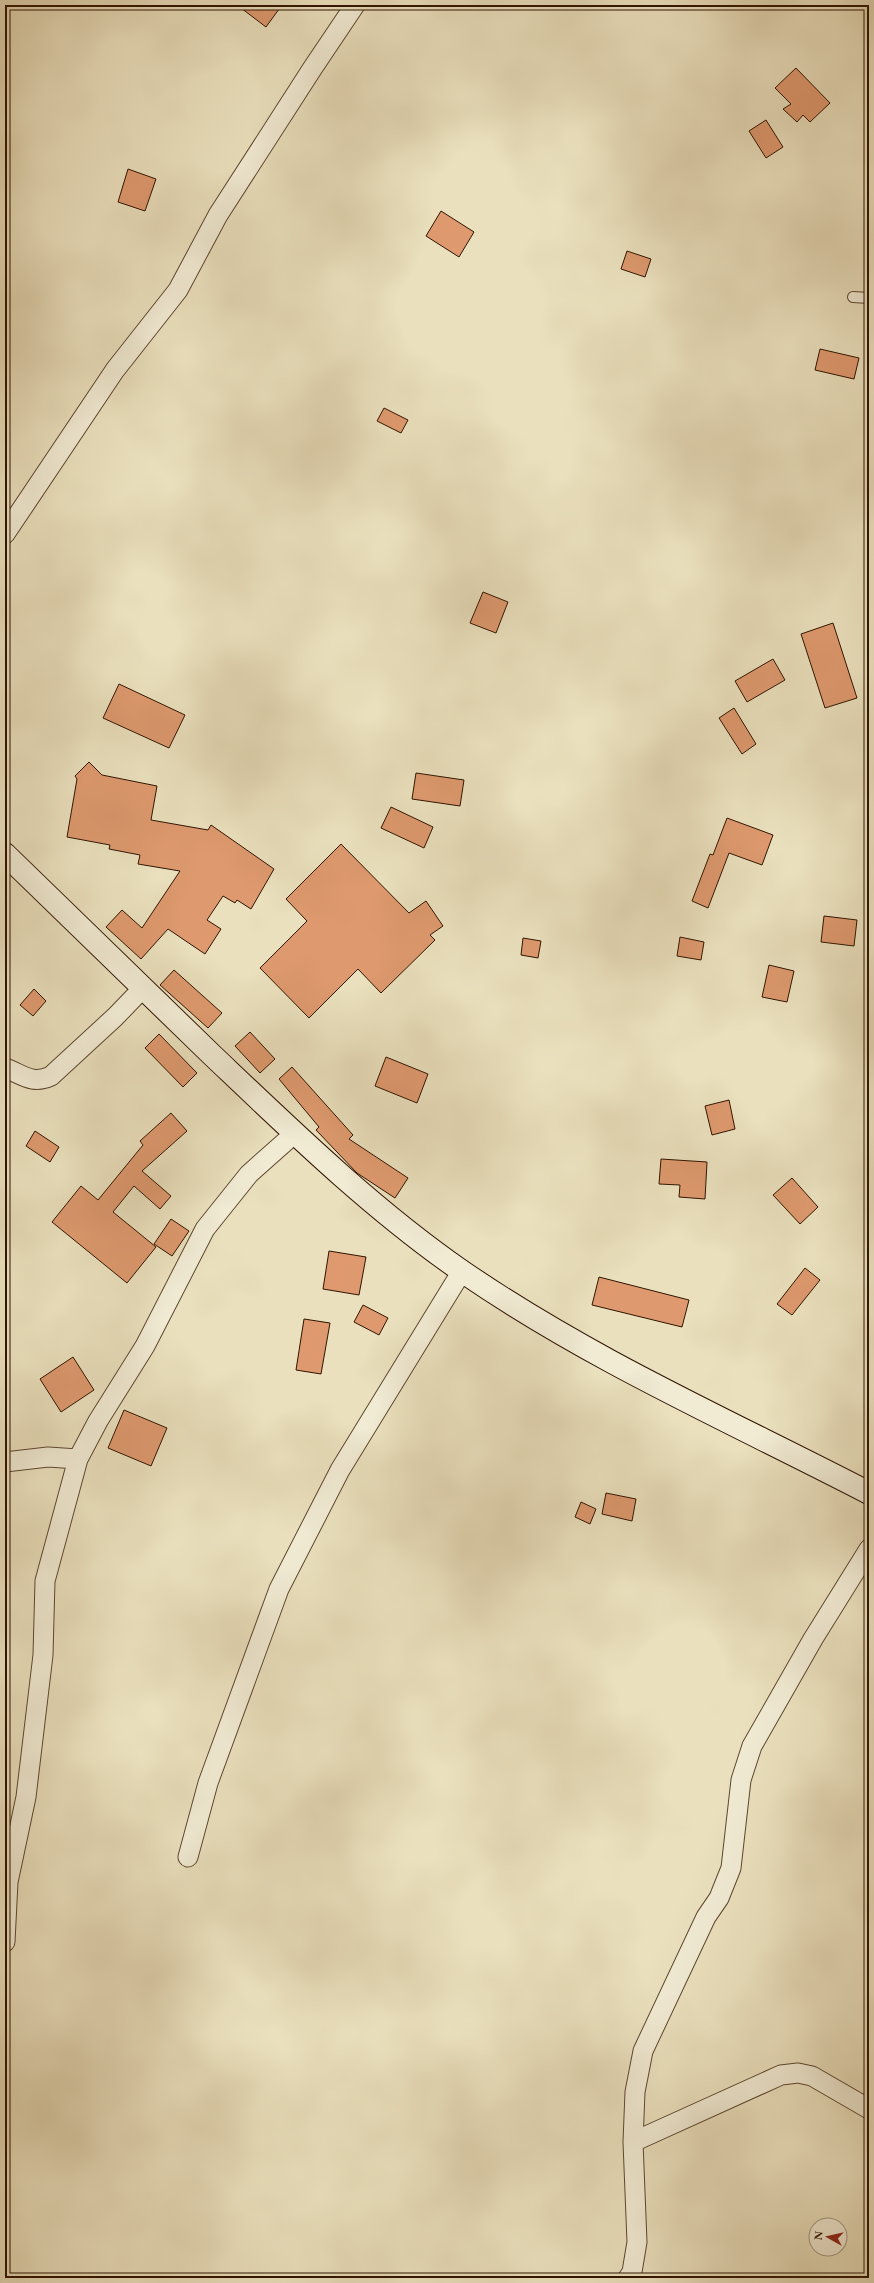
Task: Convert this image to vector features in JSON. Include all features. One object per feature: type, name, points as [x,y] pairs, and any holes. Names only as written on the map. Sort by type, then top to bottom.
[{"type":"main road","points":[[5,854],[294,1134],[396,1221],[462,1271],[555,1331],[659,1387],[869,1493]]},
{"type":"street","points":[[5,534],[115,370],[178,290],[218,215],[312,69],[356,5]]},
{"type":"street","points":[[5,1068],[32,1079],[42,1080],[51,1076],[115,1017],[143,988]]},
{"type":"street","points":[[5,1942],[8,1882],[26,1797],[43,1655],[45,1581],[78,1459],[98,1421],[144,1346],[206,1230],[249,1174],[294,1134]]},
{"type":"street","points":[[188,1857],[208,1783],[279,1588],[340,1470],[462,1271]]},
{"type":"street","points":[[5,1462],[48,1457],[78,1459]]},
{"type":"street","points":[[628,2278],[632,2272],[637,2242],[634,2142],[635,2092],[643,2051],[706,1917],[719,1898],[730,1868],[741,1780],[752,1746],[814,1639],[869,1549]]},
{"type":"street","points":[[634,2142],[781,2075],[798,2072],[812,2076],[869,2109]]},
{"type":"lane","points":[[853,297],[869,298]]},
{"type":"building","points":[[237,5],[282,5],[266,27]]},
{"type":"building","points":[[796,68],[830,103],[810,122],[803,115],[797,122],[783,109],[791,104],[775,88]]},
{"type":"building","points":[[766,120],[783,147],[766,158],[749,131]]},
{"type":"building","points":[[128,169],[156,179],[145,211],[118,202]]},
{"type":"building","points":[[441,211],[474,232],[459,257],[426,236]]},
{"type":"building","points":[[627,251],[651,259],[645,277],[621,269]]},
{"type":"building","points":[[820,349],[859,358],[854,379],[815,370]]},
{"type":"building","points":[[384,408],[408,420],[401,433],[377,421]]},
{"type":"building","points":[[483,592],[508,602],[496,633],[470,623]]},
{"type":"building","points":[[833,623],[857,698],[825,708],[801,634]]},
{"type":"building","points":[[773,659],[785,680],[747,702],[735,681]]},
{"type":"building","points":[[119,684],[185,715],[169,748],[103,718]]},
{"type":"building","points":[[734,708],[756,744],[742,754],[719,718]]},
{"type":"building","points":[[89,762],[102,775],[157,786],[151,820],[208,830],[211,825],[274,869],[251,909],[237,900],[235,903],[223,896],[207,920],[221,929],[205,954],[168,929],[141,959],[106,927],[122,910],[142,928],[180,871],[138,864],[140,855],[109,849],[110,845],[67,837],[77,779],[75,776]]},
{"type":"building","points":[[416,773],[464,780],[460,806],[412,799]]},
{"type":"building","points":[[391,807],[433,827],[424,848],[381,828]]},
{"type":"building","points":[[727,818],[773,835],[762,865],[729,853],[708,908],[692,901],[710,854],[713,855]]},
{"type":"building","points":[[341,844],[409,913],[426,901],[443,926],[430,935],[435,940],[381,993],[358,969],[309,1018],[260,968],[307,921],[286,899]]},
{"type":"building","points":[[824,916],[857,920],[854,946],[821,942]]},
{"type":"building","points":[[680,937],[704,942],[701,960],[677,956]]},
{"type":"building","points":[[523,938],[541,941],[538,958],[521,955]]},
{"type":"building","points":[[769,965],[794,971],[787,1002],[762,997]]},
{"type":"building","points":[[174,970],[222,1013],[208,1028],[160,985]]},
{"type":"building","points":[[34,989],[46,1001],[33,1016],[20,1005]]},
{"type":"building","points":[[250,1032],[275,1059],[260,1073],[235,1046]]},
{"type":"building","points":[[159,1034],[197,1073],[183,1087],[145,1048]]},
{"type":"building","points":[[386,1057],[428,1074],[417,1103],[375,1086]]},
{"type":"building","points":[[292,1067],[353,1135],[349,1139],[408,1178],[395,1198],[357,1173],[316,1130],[319,1127],[279,1079]]},
{"type":"building","points":[[729,1100],[735,1129],[712,1135],[705,1106]]},
{"type":"building","points":[[171,1113],[187,1131],[142,1171],[171,1196],[160,1209],[134,1186],[113,1212],[156,1247],[127,1283],[52,1222],[81,1186],[98,1200],[143,1145],[140,1141]]},
{"type":"building","points":[[35,1131],[59,1147],[50,1162],[26,1146]]},
{"type":"building","points":[[661,1159],[707,1162],[705,1199],[679,1197],[680,1185],[659,1184]]},
{"type":"building","points":[[792,1178],[818,1207],[800,1224],[773,1195]]},
{"type":"building","points":[[171,1219],[189,1231],[172,1256],[154,1244]]},
{"type":"building","points":[[329,1251],[366,1257],[359,1295],[323,1289]]},
{"type":"building","points":[[805,1268],[820,1280],[792,1315],[777,1304]]},
{"type":"building","points":[[599,1277],[689,1300],[682,1327],[592,1305]]},
{"type":"building","points":[[363,1305],[388,1318],[379,1335],[354,1322]]},
{"type":"building","points":[[304,1319],[330,1323],[321,1374],[296,1370]]},
{"type":"building","points":[[73,1357],[94,1390],[61,1412],[40,1379]]},
{"type":"building","points":[[124,1410],[167,1428],[151,1466],[108,1448]]},
{"type":"building","points":[[606,1493],[636,1499],[632,1521],[602,1514]]},
{"type":"building","points":[[581,1502],[596,1509],[590,1524],[575,1517]]}]
